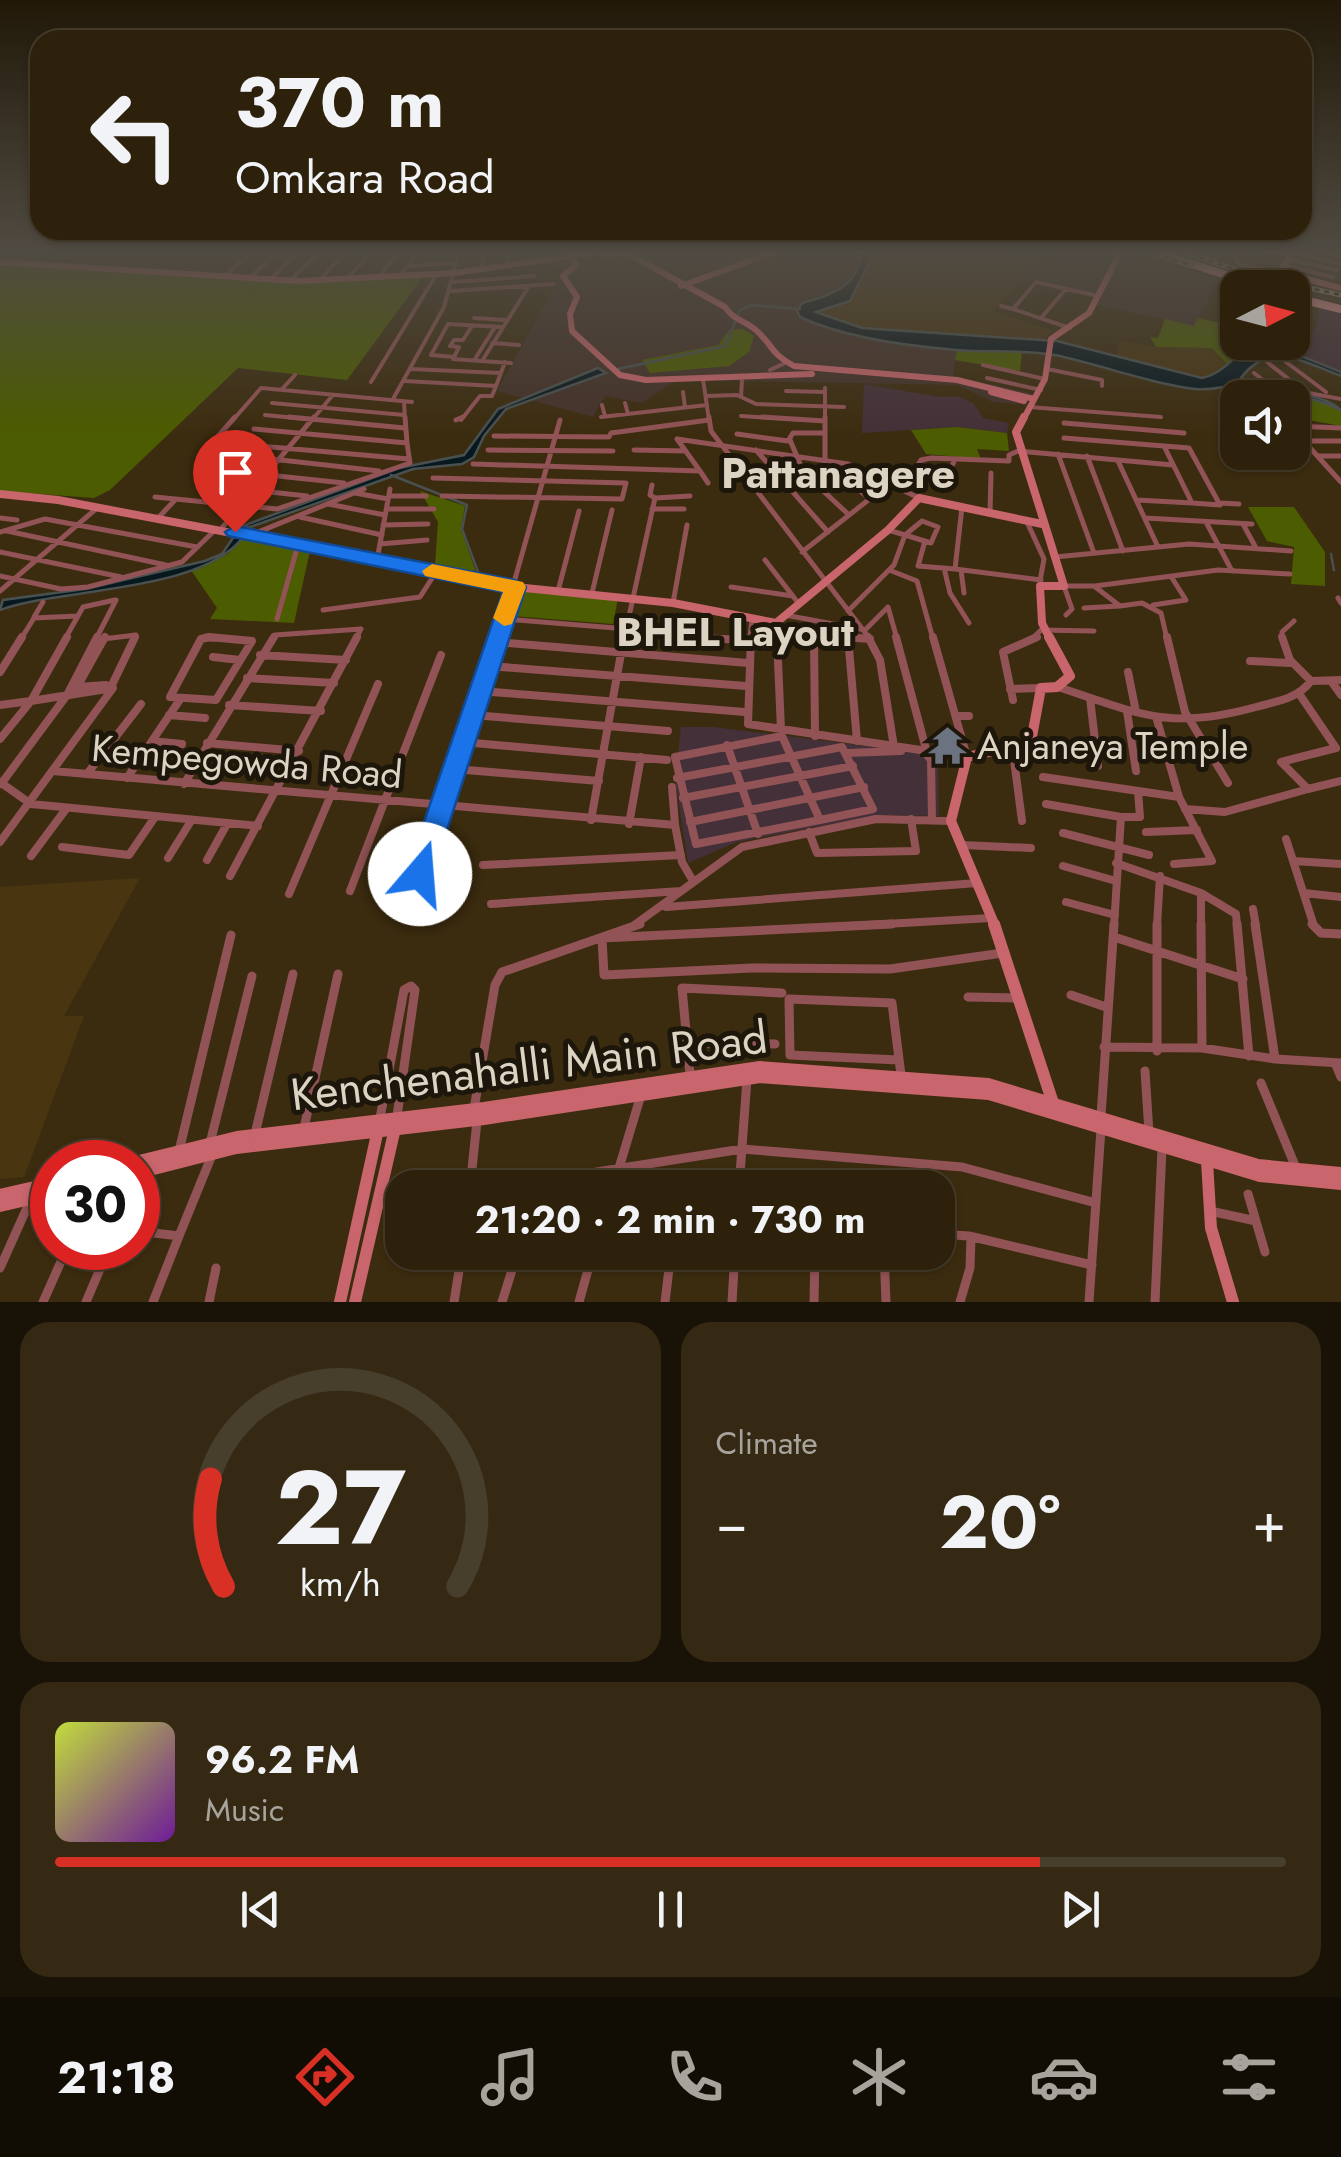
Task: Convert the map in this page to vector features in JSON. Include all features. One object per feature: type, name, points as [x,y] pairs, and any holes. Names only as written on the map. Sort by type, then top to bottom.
[{"type":"street","points":[[371,382],[413,312]]},
{"type":"street","points":[[392,400],[440,312]]},
{"type":"street","points":[[416,357],[478,358],[512,312]]},
{"type":"street","points":[[576,312],[578,333],[622,374],[651,380],[826,371]]},
{"type":"street","points":[[729,312],[758,331],[764,346],[785,363],[826,371],[972,384],[1008,400],[1102,380],[1102,386]]},
{"type":"street","points":[[1022,312],[1072,328]]},
{"type":"street","points":[[1041,318],[1046,312]]},
{"type":"street","points":[[1066,615],[1072,609],[1018,450],[1016,432],[1038,391],[1050,356],[1051,339],[1072,328],[1090,312]]},
{"type":"street","points":[[474,318],[506,320]]},
{"type":"street","points":[[456,420],[461,420],[480,396],[492,396],[508,362],[431,355],[448,324],[498,327]]},
{"type":"street","points":[[454,358],[460,347],[450,346],[454,340],[463,340],[472,326]]},
{"type":"street","points":[[482,361],[498,327]]},
{"type":"street","points":[[492,343],[519,345]]},
{"type":"street","points":[[1285,360],[1326,393]]},
{"type":"street","points":[[1267,362],[1289,380]]},
{"type":"street","points":[[770,370],[785,363]]},
{"type":"street","points":[[983,365],[1038,391]]},
{"type":"street","points":[[411,369],[501,373]]},
{"type":"street","points":[[1254,373],[1263,380]]},
{"type":"street","points":[[281,390],[295,375]]},
{"type":"street","points":[[987,378],[1131,417],[1161,417]]},
{"type":"street","points":[[703,379],[709,420],[719,444],[870,639],[880,660],[894,747]]},
{"type":"street","points":[[405,381],[496,386]]},
{"type":"street","points":[[741,396],[742,381]]},
{"type":"street","points":[[409,459],[290,446],[213,443],[259,389],[412,402]]},
{"type":"street","points":[[786,391],[824,390],[825,462],[844,482],[870,499]]},
{"type":"street","points":[[1310,391],[1341,399]]},
{"type":"street","points":[[683,392],[684,407]]},
{"type":"street","points":[[0,576],[61,589],[170,566],[196,548],[240,506],[333,395]]},
{"type":"street","points":[[602,405],[603,417],[741,396],[756,404],[844,407]]},
{"type":"street","points":[[155,497],[277,509],[410,463],[404,401]]},
{"type":"street","points":[[272,403],[404,415]]},
{"type":"street","points":[[624,403],[628,414]]},
{"type":"street","points":[[265,415],[405,428]]},
{"type":"street","points":[[741,416],[825,421]]},
{"type":"street","points":[[1131,417],[1137,444]]},
{"type":"street","points":[[409,907],[515,587],[560,420]]},
{"type":"street","points":[[494,436],[609,437],[611,433],[709,420]]},
{"type":"street","points":[[1064,423],[1184,433]]},
{"type":"street","points":[[1310,427],[1341,428]]},
{"type":"street","points":[[254,429],[407,443]]},
{"type":"street","points":[[825,433],[793,433],[793,456],[816,489],[849,516]]},
{"type":"street","points":[[737,434],[790,440]]},
{"type":"street","points":[[1064,438],[1189,448],[1220,504]]},
{"type":"street","points":[[708,483],[677,439],[848,464],[919,498],[1042,524]]},
{"type":"street","points":[[1310,441],[1341,441]]},
{"type":"street","points":[[1165,447],[1192,503]]},
{"type":"street","points":[[1310,447],[1337,473],[1341,482]]},
{"type":"street","points":[[488,450],[613,451]]},
{"type":"street","points":[[634,450],[687,450]]},
{"type":"street","points":[[756,450],[828,532]]},
{"type":"street","points":[[903,489],[918,464],[932,457],[1009,461],[1009,454],[1018,450],[1174,464]]},
{"type":"street","points":[[1058,454],[1094,553]]},
{"type":"street","points":[[245,456],[385,472]]},
{"type":"street","points":[[1086,456],[1124,550]]},
{"type":"street","points":[[1318,456],[1341,456]]},
{"type":"street","points":[[911,476],[942,488],[955,459]]},
{"type":"street","points":[[1117,460],[1158,547]]},
{"type":"street","points":[[473,464],[700,471]]},
{"type":"street","points":[[918,464],[950,471]]},
{"type":"street","points":[[221,470],[350,484]]},
{"type":"street","points":[[990,473],[990,513]]},
{"type":"street","points":[[433,478],[623,481],[625,497],[442,496]]},
{"type":"street","points":[[802,552],[890,483]]},
{"type":"street","points":[[204,485],[314,496]]},
{"type":"street","points":[[652,485],[650,495],[655,498],[690,496]]},
{"type":"street","points":[[249,535],[364,489]]},
{"type":"street","points":[[355,493],[426,496]]},
{"type":"street","points":[[0,494],[98,507],[515,587],[673,603],[814,634],[870,639]]},
{"type":"street","points":[[377,560],[389,495]]},
{"type":"street","points":[[591,820],[624,655],[631,598],[655,498]]},
{"type":"street","points":[[780,730],[776,626],[796,600],[825,582],[888,530],[919,498]]},
{"type":"street","points":[[158,518],[176,499]]},
{"type":"street","points":[[1136,500],[1239,504]]},
{"type":"street","points":[[327,504],[386,512],[434,509]]},
{"type":"street","points":[[0,591],[98,507]]},
{"type":"street","points":[[962,507],[958,570],[964,593]]},
{"type":"street","points":[[652,508],[684,510]]},
{"type":"street","points":[[592,594],[612,510]]},
{"type":"street","points":[[558,591],[579,511]]},
{"type":"street","points":[[297,516],[381,540],[427,540]]},
{"type":"street","points":[[0,518],[17,520]]},
{"type":"street","points":[[1145,518],[1252,524]]},
{"type":"street","points":[[3,531],[45,519],[196,548]]},
{"type":"street","points":[[1206,521],[1232,571]]},
{"type":"street","points":[[848,610],[889,570],[904,535],[921,522],[938,526],[935,541],[925,542],[904,535],[888,530]]},
{"type":"street","points":[[1027,522],[1044,560],[1038,597],[1046,629],[1070,676],[1057,687]]},
{"type":"street","points":[[1242,523],[1256,549]]},
{"type":"street","points":[[384,526],[428,524]]},
{"type":"street","points":[[673,603],[688,525]]},
{"type":"street","points":[[3,531],[170,566]]},
{"type":"street","points":[[925,542],[918,566],[1064,586],[1232,571],[1290,574]]},
{"type":"street","points":[[276,619],[299,544]]},
{"type":"street","points":[[1054,557],[1158,547],[1291,551]]},
{"type":"street","points":[[0,552],[124,578]]},
{"type":"street","points":[[765,560],[796,600]]},
{"type":"street","points":[[944,568],[950,593],[969,623]]},
{"type":"street","points":[[889,570],[917,581],[967,757],[951,822],[992,918],[1054,1106]]},
{"type":"street","points":[[324,610],[420,597],[436,572]]},
{"type":"street","points":[[1084,608],[1186,600],[1172,578]]},
{"type":"street","points":[[1094,586],[1118,607],[1118,618]]},
{"type":"street","points":[[731,587],[796,600]]},
{"type":"street","points":[[0,739],[31,701],[83,607],[116,600],[67,695],[1,783],[31,804],[258,826]]},
{"type":"street","points":[[0,672],[42,602]]},
{"type":"street","points":[[1152,605],[1161,613],[1185,712],[1228,783]]},
{"type":"street","points":[[865,630],[888,607],[926,749]]},
{"type":"street","points":[[34,618],[78,616]]},
{"type":"street","points":[[785,616],[865,630]]},
{"type":"street","points":[[504,619],[750,640]]},
{"type":"street","points":[[752,619],[745,712],[748,724],[967,757],[1013,752],[1031,743],[1040,726],[1041,688]]},
{"type":"street","points":[[1294,621],[1282,632],[1290,664],[1311,682]]},
{"type":"street","points":[[184,784],[229,705],[275,636],[361,629],[321,711],[230,876]]},
{"type":"street","points":[[1013,700],[1002,654],[1046,629],[1094,631]]},
{"type":"street","points":[[814,634],[815,736]]},
{"type":"street","points":[[0,842],[31,804],[111,686],[136,635],[105,636],[76,687],[111,686]]},
{"type":"street","points":[[203,637],[251,640],[240,660],[216,700],[168,695],[203,637]]},
{"type":"street","points":[[848,637],[857,740]]},
{"type":"street","points":[[496,642],[748,663]]},
{"type":"street","points":[[260,655],[346,660]]},
{"type":"street","points":[[350,892],[442,655]]},
{"type":"street","points":[[213,657],[240,660]]},
{"type":"street","points":[[1250,661],[1290,664]]},
{"type":"street","points":[[488,666],[746,686]]},
{"type":"street","points":[[1128,672],[1136,714]]},
{"type":"street","points":[[247,678],[334,683]]},
{"type":"street","points":[[1330,680],[1341,696]]},
{"type":"street","points":[[1010,688],[1026,684],[1057,687],[1158,720],[1191,718],[1300,695],[1311,682],[1341,680]]},
{"type":"street","points":[[289,894],[378,684]]},
{"type":"street","points":[[0,705],[111,686]]},
{"type":"street","points":[[480,691],[745,712]]},
{"type":"street","points":[[1300,695],[1338,748],[1281,762],[1308,790]]},
{"type":"street","points":[[126,779],[181,698]]},
{"type":"street","points":[[1090,698],[1098,766]]},
{"type":"street","points":[[87,774],[140,704]]},
{"type":"street","points":[[229,705],[321,711]]},
{"type":"street","points":[[1127,709],[1136,771]]},
{"type":"street","points":[[472,714],[668,731]]},
{"type":"street","points":[[169,715],[206,718]]},
{"type":"street","points":[[956,716],[970,716]]},
{"type":"street","points":[[1158,720],[1179,797],[1198,830],[1210,864],[1174,864]]},
{"type":"street","points":[[820,820],[782,736],[675,758],[696,844],[820,820],[875,814],[951,822]]},
{"type":"street","points":[[152,741],[182,744]]},
{"type":"street","points":[[463,742],[667,760]]},
{"type":"street","points":[[207,744],[299,751]]},
{"type":"street","points":[[727,745],[762,842]]},
{"type":"street","points":[[678,778],[842,747],[875,814]]},
{"type":"street","points":[[846,753],[928,752],[932,820]]},
{"type":"street","points":[[1013,752],[1022,821]]},
{"type":"street","points":[[629,824],[640,757]]},
{"type":"street","points":[[683,798],[853,766]]},
{"type":"street","points":[[454,769],[599,781]]},
{"type":"street","name":"Kempegowda Road","points":[[53,771],[675,825]]},
{"type":"street","points":[[1043,777],[1179,797]]},
{"type":"street","points":[[1185,810],[1225,812],[1341,781]]},
{"type":"street","points":[[672,787],[681,855],[693,882]]},
{"type":"street","points":[[690,822],[864,787]]},
{"type":"street","points":[[1046,804],[1140,817],[1138,791]]},
{"type":"street","points":[[31,856],[66,808]]},
{"type":"street","points":[[471,1170],[475,1114],[495,985],[502,972],[640,924],[742,847],[875,814]]},
{"type":"street","points":[[62,847],[129,855],[155,817]]},
{"type":"street","points":[[1089,1302],[1120,817]]},
{"type":"street","points":[[809,832],[817,853],[916,851],[911,819]]},
{"type":"street","points":[[168,858],[192,821]]},
{"type":"street","points":[[206,860],[227,824]]},
{"type":"street","points":[[1146,832],[1198,830]]},
{"type":"street","points":[[1062,833],[1119,844],[1149,855]]},
{"type":"street","points":[[1286,838],[1316,930],[1341,934]]},
{"type":"street","points":[[961,845],[1032,848]]},
{"type":"street","points":[[482,865],[681,855]]},
{"type":"street","points":[[1294,862],[1341,864]]},
{"type":"street","points":[[1116,863],[1201,893],[1236,914],[1249,1056]]},
{"type":"street","points":[[1062,866],[1116,880]]},
{"type":"street","points":[[1157,1051],[1155,950],[1160,876]]},
{"type":"street","points":[[663,907],[978,883]]},
{"type":"street","points":[[490,904],[682,891]]},
{"type":"street","points":[[1201,893],[1202,1048]]},
{"type":"street","points":[[1304,893],[1341,897]]},
{"type":"street","points":[[1066,902],[1115,915]]},
{"type":"street","points":[[1253,909],[1275,1059]]},
{"type":"street","points":[[602,938],[992,918]]},
{"type":"street","points":[[178,1152],[231,935]]},
{"type":"street","points":[[1114,937],[1243,979]]},
{"type":"street","points":[[602,938],[604,975],[752,968],[890,968],[1004,953]]},
{"type":"street","points":[[255,1135],[293,974]]},
{"type":"street","points":[[304,1128],[338,974]]},
{"type":"street","points":[[153,1302],[211,1149],[252,976]]},
{"type":"street","points":[[340,1302],[404,990],[410,986],[415,990],[396,1121],[355,1302]]},
{"type":"street","points":[[690,1075],[684,1043],[682,988],[782,993]]},
{"type":"street","points":[[1072,995],[1106,1007]]},
{"type":"street","points":[[968,997],[1019,998]]},
{"type":"street","points":[[789,999],[892,1003],[900,1068],[790,1055],[789,999]]},
{"type":"street","points":[[684,1043],[775,1044]]},
{"type":"street","points":[[1104,1047],[1157,1051],[1202,1048],[1339,1064],[1341,1077]]},
{"type":"street","name":"Kenchenahalli Main Road","points":[[475,1114],[690,1075],[900,1068],[988,1084],[1101,1123],[1162,1149],[1260,1176],[1341,1184]]},
{"type":"street","points":[[740,1170],[746,1072]]},
{"type":"street","name":"Kenchenahalli Main Road","points":[[160,1156],[379,1123],[641,1094],[746,1072],[952,1090],[1054,1106]]},
{"type":"street","points":[[1145,1072],[1149,1135]]},
{"type":"street","points":[[1262,1083],[1297,1170]]},
{"type":"street","points":[[619,1168],[641,1094]]},
{"type":"street","name":"Kenchenahalli Main Road","points":[[160,1166],[255,1135],[379,1123]]},
{"type":"street","name":"Kenchenahalli Main Road","points":[[1101,1123],[1258,1164],[1341,1172]]},
{"type":"street","points":[[607,1170],[742,1149],[962,1167],[1096,1202]]},
{"type":"street","points":[[1155,1302],[1162,1149]]},
{"type":"street","points":[[1207,1161],[1211,1228],[1233,1302]]},
{"type":"street","points":[[0,1195],[30,1188]]},
{"type":"street","points":[[1248,1194],[1265,1252]]},
{"type":"street","points":[[0,1206],[30,1200]]},
{"type":"street","points":[[0,1268],[30,1202]]},
{"type":"street","points":[[1210,1210],[1257,1222]]},
{"type":"street","points":[[160,1234],[179,1236]]},
{"type":"street","points":[[955,1235],[1092,1264]]},
{"type":"street","points":[[960,1302],[970,1268],[971,1236]]},
{"type":"street","points":[[209,1302],[216,1268]]},
{"type":"street","points":[[42,1302],[57,1270]]},
{"type":"street","points":[[86,1302],[100,1270]]},
{"type":"street","points":[[454,1302],[459,1270]]},
{"type":"street","points":[[502,1302],[512,1270]]},
{"type":"street","points":[[579,1302],[587,1270]]},
{"type":"street","points":[[665,1302],[669,1270]]},
{"type":"street","points":[[732,1302],[734,1270]]},
{"type":"street","points":[[814,1302],[815,1270]]},
{"type":"street","points":[[885,1270],[886,1302]]},
{"type":"shaded area","points":[[541,312],[807,312],[812,322],[846,332],[957,350],[953,376],[1035,394],[1026,405],[993,402],[958,385],[676,380],[642,403],[605,396],[593,417],[497,391]]},
{"type":"shaded area","points":[[797,312],[817,312],[862,328],[1057,341],[1202,378],[1232,360],[1263,360],[1241,378],[1247,380],[1220,380],[1220,388],[1195,389],[1055,355],[917,346],[836,330],[800,317]]},
{"type":"shaded area","points":[[816,312],[995,312],[1052,331],[1045,339],[918,335],[836,323]]},
{"type":"shaded area","points":[[1129,312],[1202,312],[1195,326]]},
{"type":"shaded area","points":[[1319,312],[1341,312],[1341,372],[1307,360],[1310,329],[1315,331]]},
{"type":"shaded area","points":[[1120,341],[1156,347],[1212,348],[1228,365],[1202,378],[1177,375],[1116,357]]},
{"type":"shaded area","points":[[1300,360],[1341,372],[1341,376]]},
{"type":"shaded area","points":[[598,368],[606,373],[506,409],[484,436],[474,457],[462,464],[413,469],[250,527],[240,527],[399,468],[464,455],[498,409]]},
{"type":"shaded area","points":[[864,384],[960,397],[973,403],[983,418],[1009,423],[1007,433],[956,427],[862,433]]},
{"type":"shaded area","points":[[1310,396],[1324,400],[1341,411]]},
{"type":"shaded area","points":[[235,535],[244,536],[224,555],[197,568],[131,586],[0,610],[3,600],[85,589],[205,561],[222,554]]},
{"type":"shaded area","points":[[681,727],[713,727],[938,755],[939,816],[879,815],[737,842],[688,863],[675,779]]},
{"type":"shaded area","points":[[140,878],[64,1016],[84,1016],[38,1140],[30,1140],[30,1161],[24,1177],[0,1179],[0,887]]},
{"type":"green space","points":[[0,312],[397,312],[347,380],[238,368],[110,490],[94,498],[0,491]]},
{"type":"green space","points":[[1198,318],[1220,323],[1220,356],[1212,348],[1156,347],[1150,337],[1158,338],[1165,319],[1194,326]]},
{"type":"green space","points":[[743,329],[754,336],[749,352],[729,366],[650,373],[642,360],[718,345],[729,330]]},
{"type":"green space","points":[[957,350],[1022,351],[1020,371],[955,360]]},
{"type":"green space","points":[[1310,398],[1325,401],[1341,411],[1341,426],[1310,420]]},
{"type":"green space","points":[[957,427],[1007,433],[1009,451],[977,449],[981,459],[926,454],[911,430]]},
{"type":"green space","points":[[420,491],[465,506],[461,529],[476,572],[435,565],[438,522]]},
{"type":"green space","points":[[1248,507],[1294,507],[1325,552],[1325,586],[1291,584],[1294,547],[1267,541]]},
{"type":"green space","points":[[244,536],[310,551],[294,623],[210,619],[217,608],[191,570],[228,554]]},
{"type":"green space","points":[[521,591],[618,598],[613,624],[512,616]]},
{"type":"waterway","points":[[618,369],[725,346],[739,312]]},
{"type":"waterway","points":[[391,475],[467,505],[462,529],[478,572]]},
{"type":"waterway","points":[[1331,554],[1334,570]]},
{"type":"slow traffic","points":[[432,571],[515,587],[504,618]]},
{"type":"place","name":"Anjaneya Temple","points":[[947,745]]},
{"type":"district","name":"Pattanagere","points":[[838,473]]},
{"type":"district","name":"BHEL Layout","points":[[735,632]]},
{"type":"route","points":[[235,532],[515,587],[420,874]]}]
